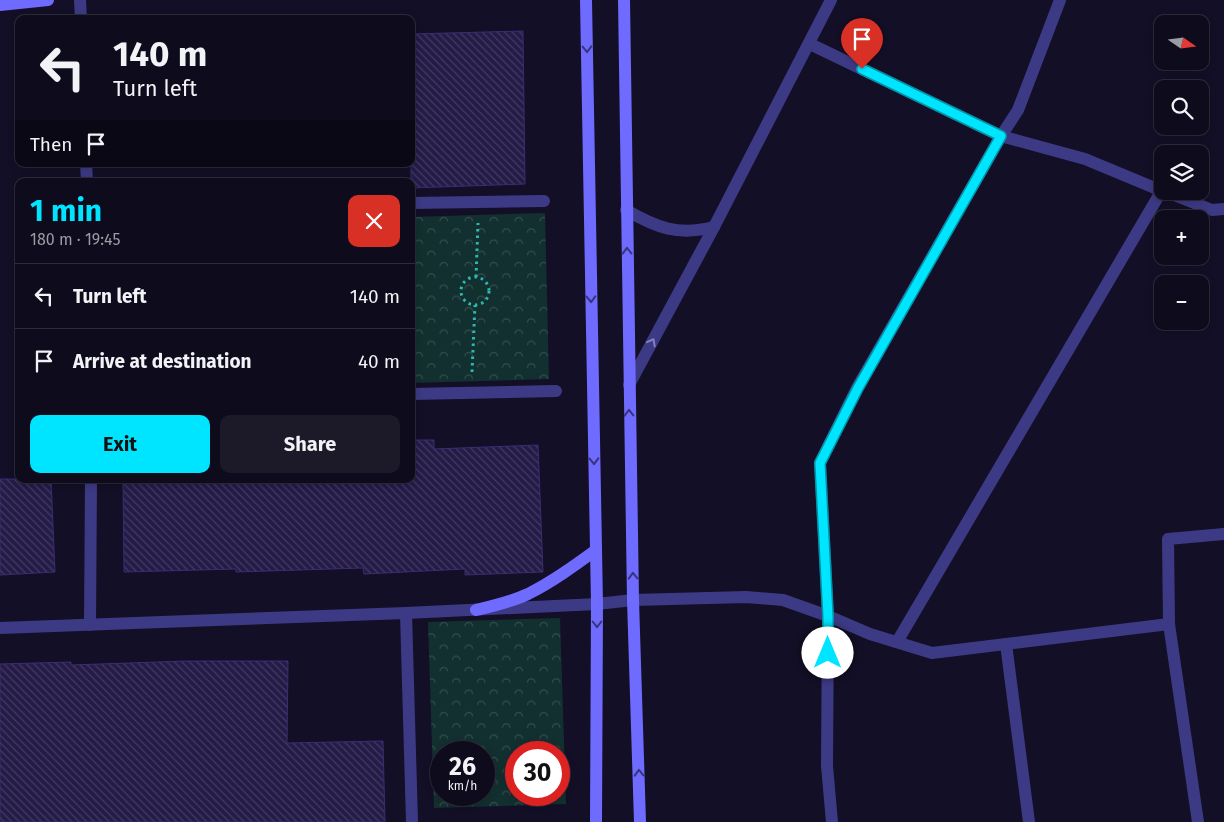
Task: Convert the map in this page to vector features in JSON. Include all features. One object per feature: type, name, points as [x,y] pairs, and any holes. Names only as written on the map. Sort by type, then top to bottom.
[{"type":"main road","points":[[0,5],[48,0]]},
{"type":"main road","points":[[586,0],[597,604],[596,822]]},
{"type":"main road","points":[[624,0],[633,600],[640,822]]},
{"type":"main road","points":[[476,610],[526,595],[549,583],[596,550]]},
{"type":"street","points":[[80,0],[80,15]]},
{"type":"street","points":[[629,385],[714,227],[831,0]]},
{"type":"street","points":[[832,822],[827,766],[828,616],[820,463],[858,388],[1001,136],[1018,110],[1060,0]]},
{"type":"street","points":[[810,44],[1001,136],[1085,159],[1154,187]]},
{"type":"street","points":[[897,642],[1158,200]]},
{"type":"street","points":[[1186,200],[1212,210],[1224,208]]},
{"type":"street","points":[[415,203],[544,201]]},
{"type":"street","points":[[626,210],[644,220],[671,230],[686,232],[714,227]]},
{"type":"street","points":[[415,394],[556,391]]},
{"type":"street","points":[[90,625],[91,483]]},
{"type":"street","points":[[1198,822],[1169,624],[1168,539],[1224,534]]},
{"type":"street","points":[[0,628],[406,613],[597,604],[633,600],[746,597],[783,600],[870,634],[932,653],[1169,624]]},
{"type":"street","points":[[406,613],[412,822]]},
{"type":"street","points":[[1006,644],[1029,822]]},
{"type":"path","points":[[476,277],[479,202]]},
{"type":"path","points":[[476,277],[483,279],[487,283],[489,292],[485,301],[475,305],[465,302],[461,290],[465,281],[476,277]]},
{"type":"path","points":[[472,393],[475,305]]},
{"type":"green space","points":[[545,213],[549,379],[415,383],[415,217]]},
{"type":"green space","points":[[560,618],[564,741],[505,741],[505,806],[434,808],[434,806],[495,806],[495,741],[432,741],[428,622]]},
{"type":"building","points":[[523,31],[525,184],[415,188],[415,178],[411,178],[411,167],[415,167],[415,34]]},
{"type":"building","points":[[415,440],[434,440],[434,449],[538,445],[543,572],[465,575],[465,569],[364,574],[363,568],[236,572],[236,569],[124,572],[123,483],[415,483]]},
{"type":"building","points":[[0,479],[15,479],[15,483],[51,483],[55,572],[0,575]]},
{"type":"building","points":[[186,661],[288,661],[287,743],[383,741],[385,822],[0,822],[0,664],[71,662],[71,665]]},
{"type":"route","points":[[828,653],[828,616],[820,463],[858,388],[1001,136],[862,69]]}]
